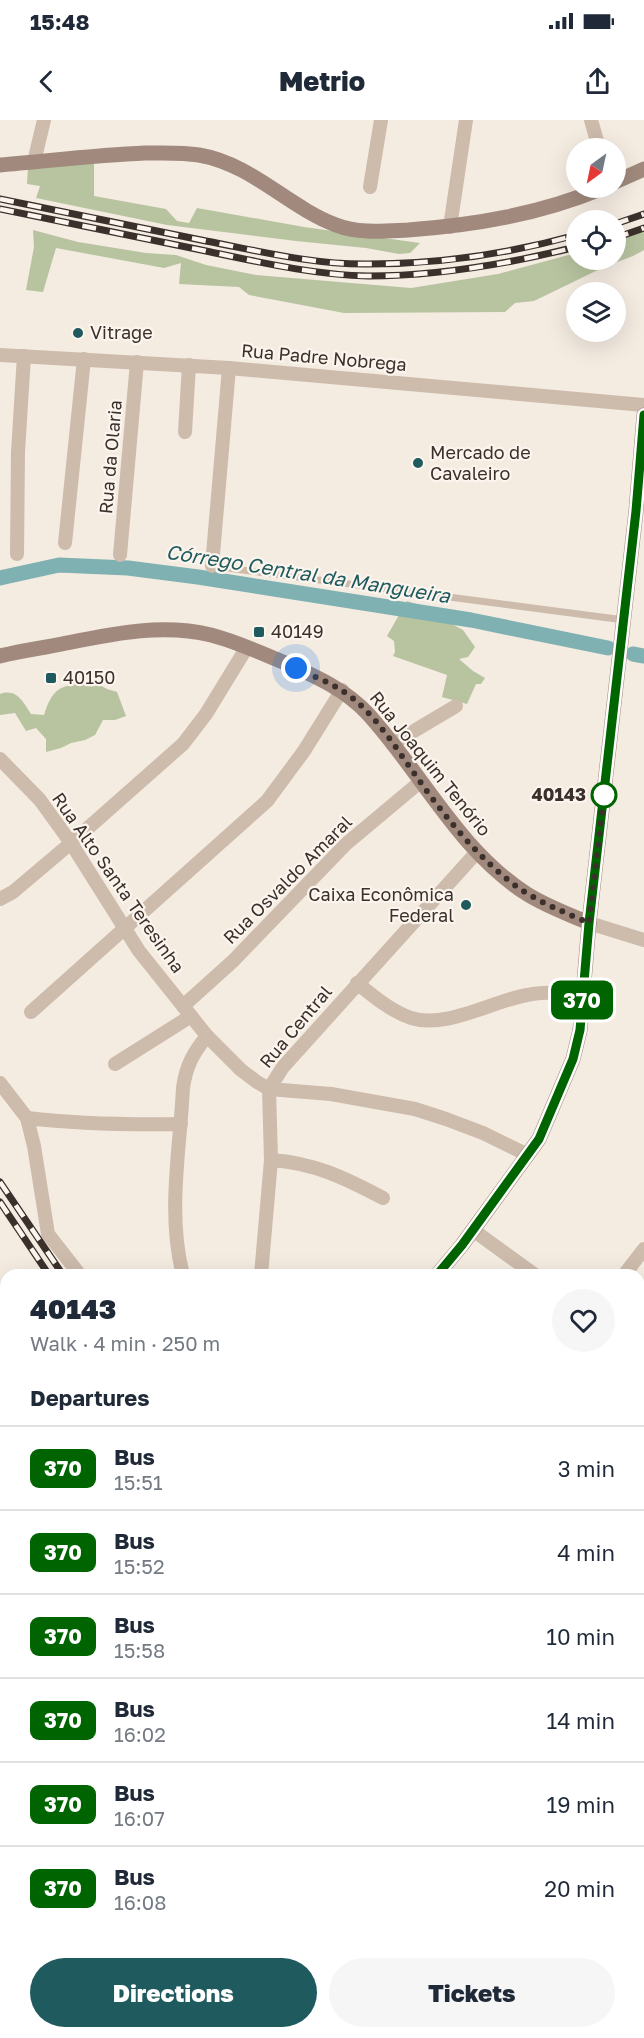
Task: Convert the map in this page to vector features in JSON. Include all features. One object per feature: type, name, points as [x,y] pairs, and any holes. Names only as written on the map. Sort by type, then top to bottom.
[{"type":"street","points":[[34,162],[44,120]]},
{"type":"street","points":[[370,187],[381,120]]},
{"type":"street","points":[[450,227],[466,120]]},
{"type":"street","points":[[591,120],[596,138]]},
{"type":"street","points":[[0,165],[125,154],[198,155],[220,160],[242,170],[337,226],[370,231],[450,227],[502,219],[542,210],[575,198]]},
{"type":"street","points":[[626,177],[644,169]]},
{"type":"street","name":"Rua Padre Nobrega","points":[[0,355],[229,368],[644,415]]},
{"type":"street","points":[[17,554],[18,452],[24,356]]},
{"type":"street","points":[[65,543],[84,359]]},
{"type":"street","name":"Rua da Olaria","points":[[120,555],[137,362]]},
{"type":"street","points":[[185,432],[189,365]]},
{"type":"street","points":[[212,566],[229,368]]},
{"type":"street","points":[[442,1269],[539,1139],[573,1059],[580,1030],[589,923],[624,620],[640,509],[644,415]]},
{"type":"street","name":"Rua Joaquim Tenório","points":[[0,656],[118,633],[166,629],[210,635],[247,647],[342,690],[367,713],[446,817],[477,852],[527,894],[589,923],[644,940]]},
{"type":"street","points":[[0,899],[12,892],[71,843],[183,744],[206,714],[247,647]]},
{"type":"street","points":[[31,1012],[267,801],[304,752],[342,690]]},
{"type":"street","points":[[392,744],[456,706]]},
{"type":"street","name":"Rua Alto Santa Teresinha","points":[[0,759],[40,800],[71,843],[139,951],[207,1036],[241,1070],[269,1089],[331,1094],[415,1109],[483,1133],[528,1155]]},
{"type":"street","name":"Rua Osvaldo Amaral","points":[[115,1064],[187,1011],[346,844],[420,782]]},
{"type":"street","name":"Rua Central","points":[[262,1269],[271,1160],[269,1089],[283,1067],[477,852]]},
{"type":"street","points":[[357,983],[396,1011],[411,1018],[425,1020],[441,1020],[528,995],[583,993]]},
{"type":"street","points":[[182,1269],[174,1211],[185,1070],[191,1056],[207,1036]]},
{"type":"street","points":[[0,1083],[27,1119],[34,1146],[48,1234],[75,1269]]},
{"type":"street","points":[[27,1119],[118,1125],[181,1124]]},
{"type":"street","points":[[271,1160],[302,1163],[321,1168],[383,1198]]},
{"type":"street","points":[[473,1230],[527,1269]]},
{"type":"street","points":[[629,1269],[644,1249]]},
{"type":"lane","points":[[212,566],[624,620]]},
{"type":"green space","points":[[94,161],[94,196],[166,209],[177,221],[189,223],[197,208],[304,227],[420,243],[410,253],[399,254],[366,248],[167,225],[36,198],[40,186],[27,184],[28,168]]},
{"type":"green space","points":[[33,230],[78,242],[146,253],[176,255],[206,265],[256,275],[411,288],[498,274],[566,256],[566,270],[598,270],[573,282],[566,282],[566,285],[534,301],[515,303],[505,312],[344,313],[249,295],[239,287],[179,284],[181,263],[164,268],[56,248],[43,292],[26,290],[34,247]]},
{"type":"green space","points":[[644,232],[644,250],[626,259],[626,236]]},
{"type":"green space","points":[[407,601],[436,610],[450,623],[463,630],[475,647],[468,657],[459,659],[485,678],[481,684],[476,684],[467,704],[442,697],[447,675],[393,656],[394,641],[387,636]]},
{"type":"green space","points":[[94,682],[117,692],[126,716],[115,720],[103,720],[95,735],[85,740],[46,752],[46,739],[36,728],[26,731],[15,713],[0,715],[0,694],[11,693],[19,697],[31,714],[44,715],[52,697],[62,688]]},
{"type":"waterway","name":"Córrego Central da Mangueira","points":[[0,578],[59,565],[128,568],[471,620],[608,648]]},
{"type":"waterway","name":"Córrego Central da Mangueira","points":[[633,654],[644,656]]},
{"type":"railway","points":[[0,199],[266,253],[348,264],[395,264],[473,257],[525,248],[566,238]]},
{"type":"railway","points":[[0,209],[307,271],[348,275],[421,274],[447,271],[499,264],[566,249]]},
{"type":"railway","points":[[626,220],[644,214]]},
{"type":"railway","points":[[626,234],[644,228]]},
{"type":"railway","points":[[0,1182],[59,1269]]},
{"type":"railway","points":[[0,1202],[45,1269]]},
{"type":"bus line","name":"370","points":[[442,1269],[539,1139],[565,1082],[580,1030],[589,923],[636,511],[644,415]]},
{"type":"place","name":"Vitrage","points":[[78,333]]},
{"type":"place","name":"Mercado de Cavaleiro","points":[[418,463]]},
{"type":"place","name":"40149","points":[[259,632]]},
{"type":"place","name":"40150","points":[[51,678]]},
{"type":"place","name":"40143","points":[[604,795]]},
{"type":"place","name":"Caixa Econômica Federal","points":[[466,905]]},
{"type":"route","points":[[296,668],[342,690],[367,713],[446,817],[477,852],[511,882],[545,904],[589,923],[604,795]]}]
